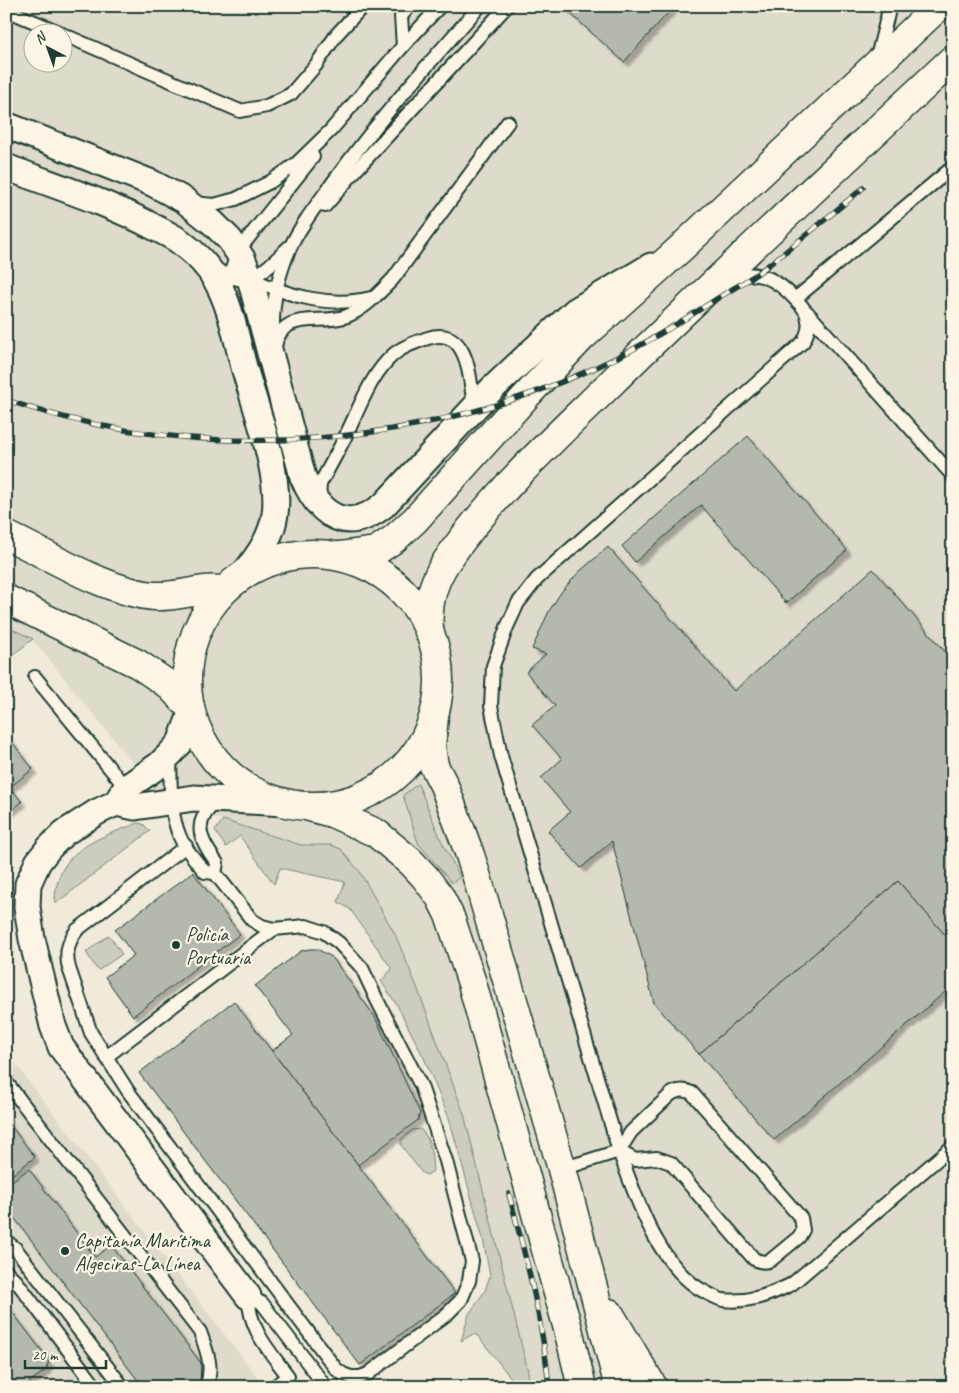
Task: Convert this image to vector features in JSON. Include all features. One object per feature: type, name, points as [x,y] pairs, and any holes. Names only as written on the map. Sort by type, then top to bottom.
[{"type":"main road","points":[[339,556],[376,551],[394,539],[582,337],[680,249],[939,6]]},
{"type":"main road","points":[[429,629],[428,610],[432,593],[445,563],[504,491],[552,441],[694,302],[953,59]]},
{"type":"main road","points":[[6,534],[95,578],[126,591],[156,596],[181,595],[234,582],[266,562],[290,556],[315,553],[339,556],[362,563],[383,575],[402,589],[418,608],[429,629],[436,650],[439,672],[431,747],[434,766],[444,785],[470,854],[562,1169],[619,1387]]},
{"type":"main road","points":[[234,582],[204,616],[194,638],[188,660],[187,684],[191,711],[199,735],[211,755],[226,772],[244,785],[257,792],[332,813],[376,833],[411,862],[426,877],[440,897],[450,917],[472,983],[568,1329],[582,1387]]},
{"type":"main road","points":[[6,599],[138,664],[169,685],[191,711]]},
{"type":"main road","points":[[296,804],[340,803],[378,787],[397,774],[412,757],[425,738],[434,716]]},
{"type":"main road","points":[[592,1282],[653,1387]]},
{"type":"street","points":[[6,125],[152,183],[184,200],[213,223],[230,240],[238,251],[239,277],[274,360],[303,477],[308,490],[319,504],[338,519],[360,520],[373,514],[384,505],[492,389],[575,311],[680,249]]},
{"type":"street","points":[[6,167],[136,218],[182,242],[201,260],[216,281],[227,307],[274,476],[276,494],[275,515],[270,533],[261,552],[234,582]]},
{"type":"street","points":[[191,711],[180,743],[170,754],[121,796],[64,833],[48,848],[38,862],[28,884],[27,906],[32,939],[61,1047],[248,1296]]},
{"type":"street","points":[[121,796],[135,807],[194,798],[296,804]]},
{"type":"lane","points":[[72,38],[240,111],[267,106],[292,94],[316,65],[337,34],[363,6]]},
{"type":"lane","points":[[403,46],[401,16],[410,6]]},
{"type":"lane","points":[[238,251],[291,186],[331,130],[440,6]]},
{"type":"lane","points":[[274,360],[273,313],[277,282],[290,246],[314,209],[375,126],[428,63],[480,6]]},
{"type":"lane","points":[[227,307],[227,280],[266,268],[290,246],[356,170],[507,6]]},
{"type":"lane","points":[[874,68],[890,6]]},
{"type":"lane","points":[[6,10],[35,22]]},
{"type":"lane","points":[[274,360],[279,335],[294,322],[306,319],[336,320],[362,308],[393,279],[508,122]]},
{"type":"lane","points":[[184,200],[214,205],[236,198],[270,182],[296,164],[331,130]]},
{"type":"lane","points":[[794,298],[953,167]]},
{"type":"lane","points":[[201,260],[239,277],[300,296],[357,302],[376,296]]},
{"type":"lane","points":[[694,302],[734,278],[745,274],[756,274],[767,278],[786,289],[953,476]]},
{"type":"lane","points":[[806,310],[809,321],[808,332],[796,350],[537,579],[518,602],[507,627],[494,666],[490,706],[500,756],[619,1151],[634,1192],[653,1232],[670,1261],[684,1278],[701,1291],[721,1300],[746,1300],[770,1295],[792,1284],[953,1146]]},
{"type":"lane","points":[[319,504],[320,484],[369,388],[383,366],[394,354],[408,345],[433,337],[446,336],[452,339],[466,357],[474,408]]},
{"type":"lane","points":[[35,677],[121,796]]},
{"type":"lane","points":[[170,754],[171,801],[174,821],[180,839],[205,872],[216,873]]},
{"type":"lane","points":[[186,846],[77,930],[69,943],[66,958],[69,968],[91,1033],[128,1091],[336,1369],[343,1374],[360,1377],[375,1369],[447,1314],[461,1300],[469,1281],[472,1261],[446,1161],[422,1086],[362,968],[339,943],[324,932],[306,926],[274,929],[262,926],[252,920],[216,873],[217,863],[202,841],[200,832],[205,813],[218,800]]},
{"type":"lane","points":[[106,1057],[274,929]]},
{"type":"lane","points":[[6,1082],[200,1332],[210,1364],[209,1379],[206,1387]]},
{"type":"lane","points":[[562,1169],[619,1151],[631,1132],[671,1094],[676,1091],[687,1090],[692,1093],[801,1218],[804,1226],[802,1234],[771,1260],[767,1262],[758,1261],[754,1259],[671,1163],[657,1158],[635,1160],[619,1151]]},
{"type":"lane","points":[[6,1241],[16,1248],[123,1387]]},
{"type":"lane","points":[[6,1271],[17,1282],[96,1387]]},
{"type":"lane","points":[[288,1376],[259,1337],[249,1313],[248,1296],[262,1303],[326,1387]]},
{"type":"lane","points":[[274,1387],[307,1362]]},
{"type":"shaded area","points":[[6,6],[953,6],[953,1387],[529,1387],[528,1371],[464,1114],[417,987],[395,934],[359,872],[320,844],[301,845],[223,820],[167,808],[138,769],[33,640],[6,626]]},
{"type":"shaded area","points":[[6,626],[33,639],[6,660]]},
{"type":"shaded area","points":[[418,784],[441,840],[460,877],[452,883],[418,843],[403,795]]},
{"type":"shaded area","points":[[223,820],[301,845],[331,845],[341,849],[360,872],[395,934],[417,987],[464,1114],[528,1371],[529,1387],[518,1387],[478,1336],[473,1334],[461,1341],[469,1314],[485,1291],[490,1275],[483,1239],[449,1118],[424,1058],[397,1005],[381,981],[392,969],[350,909],[338,902],[345,882],[280,868],[274,884],[240,836],[226,847],[215,831]]},
{"type":"shaded area","points":[[138,823],[143,824],[150,831],[55,904],[57,886],[62,871],[70,859],[93,842]]},
{"type":"shaded area","points":[[109,935],[122,954],[99,970],[86,952]]},
{"type":"shaded area","points":[[6,1052],[258,1378],[247,1387],[6,1387]]},
{"type":"shaded area","points":[[420,1129],[427,1137],[431,1154],[433,1171],[427,1175],[422,1173],[401,1145],[401,1140],[412,1130]]},
{"type":"building","points":[[562,6],[674,6],[624,62]]},
{"type":"building","points":[[748,436],[847,550],[786,603],[701,505],[635,562],[622,546]]},
{"type":"building","points":[[608,547],[734,691],[873,569],[953,661],[953,709],[945,715],[953,724],[953,944],[898,881],[699,1054],[654,1003],[612,841],[581,868],[548,831],[570,812],[541,778],[562,759],[532,725],[555,706],[526,672],[546,654],[532,649],[549,611],[562,591],[579,572]]},
{"type":"building","points":[[6,734],[33,769],[10,787],[22,802],[6,814]]},
{"type":"building","name":"Policía Portuaria","points":[[193,872],[240,934],[133,1016],[105,977],[134,955],[115,930]]},
{"type":"building","points":[[898,881],[953,944],[953,985],[774,1140],[699,1054]]},
{"type":"building","points":[[317,949],[332,957],[375,1017],[420,1113],[418,1120],[358,1165],[272,1051],[293,1035],[255,986],[301,951]]},
{"type":"building","points":[[234,1001],[455,1293],[360,1365],[139,1073]]},
{"type":"building","name":"Capitanía Marítima Algeciras-La Línea","points":[[6,1120],[35,1157],[9,1177],[12,1181],[29,1169],[95,1257],[111,1245],[201,1363],[200,1381],[192,1387],[152,1387],[150,1384],[143,1387],[6,1207]]},
{"type":"building","points":[[6,1304],[49,1360],[46,1370],[29,1382],[33,1387],[6,1387]]},
{"type":"railway","points":[[6,400],[82,421],[160,435],[239,440],[318,438],[397,428],[475,411],[550,386],[622,355],[659,335],[758,273],[863,188]]},
{"type":"railway","points":[[509,1194],[528,1266],[543,1338],[549,1387]]},
{"type":"place","name":"Policía Portuaria","points":[[176,945]]},
{"type":"place","name":"Capitanía Marítima Algeciras-La Línea","points":[[65,1251]]}]
